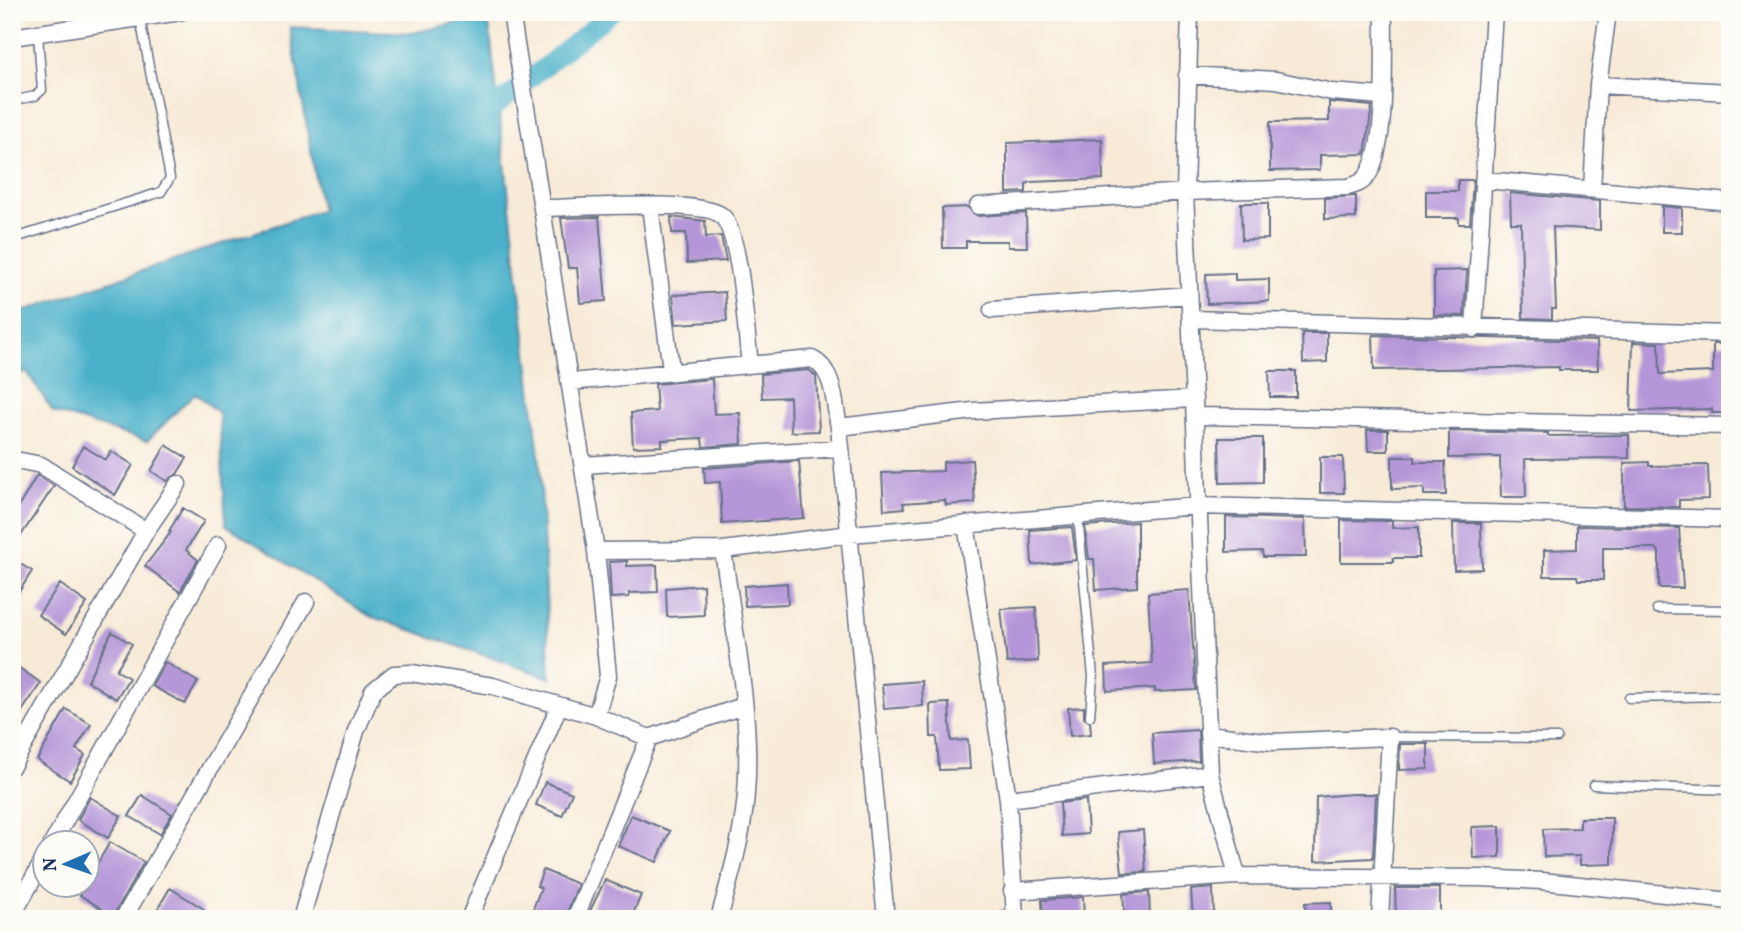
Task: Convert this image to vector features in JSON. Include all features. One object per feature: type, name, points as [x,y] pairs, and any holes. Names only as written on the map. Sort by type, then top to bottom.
[{"type":"street","points":[[12,37],[180,12]]},
{"type":"street","points":[[511,12],[596,551],[608,676],[596,716]]},
{"type":"street","points":[[1190,12],[1185,192],[1188,295],[1192,319],[1194,399],[1197,416],[1197,506],[1210,774],[1237,876]]},
{"type":"street","points":[[978,206],[1185,192],[1347,187],[1359,184],[1368,175],[1375,158],[1382,96],[1384,12]]},
{"type":"street","points":[[1474,329],[1494,12]]},
{"type":"street","points":[[1592,189],[1598,85],[1608,12]]},
{"type":"street","points":[[1187,75],[1276,80],[1332,92],[1382,96]]},
{"type":"street","points":[[1598,85],[1730,92]]},
{"type":"street","points":[[1485,180],[1730,202]]},
{"type":"street","points":[[542,208],[650,206],[712,209],[723,216],[733,235],[750,365]]},
{"type":"street","points":[[650,206],[671,370]]},
{"type":"street","points":[[992,310],[1188,295]]},
{"type":"street","points":[[1192,319],[1474,329],[1730,334]]},
{"type":"street","points":[[570,382],[671,370],[812,359],[822,363],[829,377],[839,427],[886,919]]},
{"type":"street","points":[[839,427],[974,411],[1194,399]]},
{"type":"street","points":[[1197,416],[1730,426]]},
{"type":"street","points":[[583,465],[840,448]]},
{"type":"street","points":[[12,463],[21,461],[41,465],[146,531]]},
{"type":"street","points":[[12,766],[146,531],[178,484]]},
{"type":"street","points":[[596,551],[723,550],[850,534],[1197,506],[1730,519]]},
{"type":"street","points":[[966,524],[1008,799],[1012,918]]},
{"type":"street","points":[[60,830],[218,545]]},
{"type":"street","points":[[719,919],[745,805],[743,706],[723,550]]},
{"type":"street","points":[[123,919],[306,602]]},
{"type":"street","points":[[302,919],[356,731],[373,691],[394,674],[411,673],[493,686],[596,716],[649,738],[743,706]]},
{"type":"street","points":[[469,919],[559,706]]},
{"type":"street","points":[[1208,734],[1272,742],[1390,737],[1380,919]]},
{"type":"street","points":[[575,919],[649,738]]},
{"type":"street","points":[[1008,799],[1210,774]]},
{"type":"street","points":[[1012,891],[1237,876],[1382,877],[1542,881],[1730,901]]},
{"type":"street","points":[[12,916],[32,881]]},
{"type":"lane","points":[[12,239],[161,192],[170,178],[141,18]]},
{"type":"lane","points":[[12,101],[35,96],[42,90],[38,34]]},
{"type":"lane","points":[[1078,516],[1093,677],[1090,716]]},
{"type":"lane","points":[[1657,609],[1730,610]]},
{"type":"lane","points":[[1629,698],[1730,696]]},
{"type":"lane","points":[[1390,737],[1557,738]]},
{"type":"lane","points":[[1594,785],[1730,790]]},
{"type":"water","points":[[488,16],[540,465],[550,678],[370,616],[226,525],[219,413],[195,393],[147,441],[53,412],[27,372],[12,375],[12,315],[321,210],[290,27],[412,33]]},
{"type":"building","points":[[1329,102],[1372,106],[1365,154],[1320,155],[1320,170],[1270,171],[1270,122],[1329,121]]},
{"type":"building","points":[[1102,139],[1103,179],[1031,182],[1026,184],[1026,192],[1007,193],[1007,143]]},
{"type":"building","points":[[1458,180],[1473,180],[1470,224],[1459,224],[1459,218],[1426,218],[1426,191],[1458,191]]},
{"type":"building","points":[[1510,193],[1600,201],[1600,230],[1553,227],[1556,309],[1552,309],[1552,319],[1523,318],[1521,223],[1511,223]]},
{"type":"building","points":[[1356,196],[1356,218],[1325,219],[1325,198]]},
{"type":"building","points":[[1241,203],[1268,203],[1268,239],[1242,240]]},
{"type":"building","points":[[1662,206],[1682,208],[1682,232],[1662,232]]},
{"type":"building","points":[[968,207],[978,216],[1026,213],[1027,247],[1008,247],[1008,241],[966,241],[966,248],[943,248],[942,208]]},
{"type":"building","points":[[599,217],[606,301],[580,303],[577,268],[568,268],[561,218]]},
{"type":"building","points":[[671,217],[705,221],[706,237],[721,236],[726,261],[687,263],[686,233],[672,233]]},
{"type":"building","points":[[1467,270],[1464,316],[1434,315],[1434,271]]},
{"type":"building","points":[[1235,273],[1235,280],[1269,279],[1269,301],[1207,304],[1206,274]]},
{"type":"building","points":[[725,292],[727,321],[676,324],[673,295]]},
{"type":"building","points":[[1302,333],[1327,333],[1327,362],[1303,363]]},
{"type":"building","points":[[1373,335],[1597,341],[1598,370],[1559,370],[1559,367],[1374,370]]},
{"type":"building","points":[[1633,342],[1659,343],[1660,374],[1713,372],[1713,344],[1730,344],[1730,413],[1712,413],[1712,409],[1631,411]]},
{"type":"building","points":[[809,370],[816,376],[819,431],[791,432],[790,397],[762,398],[761,374]]},
{"type":"building","points":[[1269,371],[1296,371],[1296,397],[1270,397]]},
{"type":"building","points":[[712,379],[714,414],[740,413],[742,444],[703,447],[702,438],[662,440],[662,446],[633,447],[631,413],[657,411],[655,384]]},
{"type":"building","points":[[1367,430],[1388,430],[1388,451],[1368,451]]},
{"type":"building","points":[[1449,431],[1548,433],[1548,436],[1629,435],[1629,458],[1525,459],[1526,497],[1501,497],[1500,457],[1449,458]]},
{"type":"building","points":[[1219,438],[1263,438],[1263,482],[1220,483]]},
{"type":"building","points":[[166,445],[187,458],[177,474],[167,481],[151,471]]},
{"type":"building","points":[[83,446],[106,460],[111,451],[133,465],[115,495],[72,466]]},
{"type":"building","points":[[1320,457],[1343,457],[1344,493],[1320,493]]},
{"type":"building","points":[[1392,457],[1415,457],[1415,462],[1445,462],[1446,495],[1424,495],[1424,488],[1392,489]]},
{"type":"building","points":[[972,460],[975,503],[946,505],[945,500],[903,503],[904,508],[884,510],[882,473],[943,471],[943,462]]},
{"type":"building","points":[[799,461],[804,518],[722,524],[720,482],[705,483],[704,468]]},
{"type":"building","points":[[1649,462],[1649,466],[1708,465],[1709,499],[1679,500],[1679,507],[1624,506],[1624,463]]},
{"type":"building","points":[[37,475],[54,486],[12,549],[12,502],[19,506]]},
{"type":"building","points":[[183,508],[204,521],[186,550],[198,560],[180,592],[145,566],[171,532],[169,531]]},
{"type":"building","points":[[1226,517],[1305,519],[1306,557],[1263,557],[1262,551],[1226,552]]},
{"type":"building","points":[[1341,520],[1392,521],[1392,528],[1419,527],[1419,558],[1393,558],[1393,562],[1341,562]]},
{"type":"building","points":[[1137,522],[1137,587],[1096,590],[1094,559],[1089,559],[1085,526]]},
{"type":"building","points":[[1453,523],[1481,523],[1482,569],[1454,570]]},
{"type":"building","points":[[1577,526],[1679,528],[1683,588],[1659,588],[1659,552],[1656,548],[1603,548],[1603,580],[1578,580],[1577,576],[1544,576],[1544,550],[1577,549]]},
{"type":"building","points":[[1072,527],[1076,560],[1032,565],[1030,530]]},
{"type":"building","points":[[12,559],[32,571],[12,603]]},
{"type":"building","points":[[627,561],[627,566],[657,565],[658,592],[629,593],[629,597],[611,598],[609,562]]},
{"type":"building","points":[[787,583],[788,604],[745,606],[744,586]]},
{"type":"building","points":[[60,584],[87,603],[66,634],[38,615]]},
{"type":"building","points":[[703,585],[704,615],[667,617],[666,588]]},
{"type":"building","points":[[1189,590],[1196,690],[1155,692],[1155,688],[1107,691],[1106,666],[1152,663],[1148,593]]},
{"type":"building","points":[[1036,607],[1038,661],[1007,663],[1001,609]]},
{"type":"building","points":[[112,632],[132,644],[116,670],[129,678],[116,699],[87,681]]},
{"type":"building","points":[[165,662],[198,682],[185,704],[152,686]]},
{"type":"building","points":[[12,663],[41,683],[22,711],[12,704]]},
{"type":"building","points":[[922,681],[923,706],[884,709],[882,684]]},
{"type":"building","points":[[949,703],[951,741],[968,740],[970,769],[939,770],[937,737],[931,737],[930,704]]},
{"type":"building","points":[[1084,707],[1084,718],[1090,722],[1091,734],[1070,736],[1068,708]]},
{"type":"building","points":[[66,709],[91,724],[76,749],[85,755],[70,781],[37,760]]},
{"type":"building","points":[[1198,730],[1199,761],[1154,764],[1152,733]]},
{"type":"building","points":[[1400,744],[1428,744],[1428,769],[1399,770]]},
{"type":"building","points":[[545,782],[572,793],[562,816],[536,805]]},
{"type":"building","points":[[1376,794],[1373,858],[1315,861],[1316,797]]},
{"type":"building","points":[[142,795],[172,814],[160,834],[129,816]]},
{"type":"building","points":[[90,797],[121,816],[108,838],[102,834],[102,830],[95,830],[78,820]]},
{"type":"building","points":[[1086,800],[1088,834],[1062,836],[1060,803]]},
{"type":"building","points":[[631,815],[670,831],[657,862],[618,846]]},
{"type":"building","points":[[1580,818],[1612,818],[1612,864],[1580,865],[1580,856],[1544,857],[1543,829],[1580,828]]},
{"type":"building","points":[[1500,826],[1500,857],[1473,858],[1472,827]]},
{"type":"building","points":[[1143,830],[1146,872],[1122,873],[1118,832]]},
{"type":"building","points":[[110,842],[144,862],[113,916],[88,900],[102,900],[102,856]]},
{"type":"building","points":[[543,870],[578,884],[565,919],[529,919],[541,888],[537,886]]},
{"type":"building","points":[[605,880],[641,895],[631,919],[586,919]]},
{"type":"building","points":[[170,888],[204,909],[198,919],[172,919],[157,910]]},
{"type":"building","points":[[1213,888],[1214,919],[1193,919],[1191,890]]},
{"type":"building","points":[[1395,888],[1440,888],[1440,919],[1396,919]]},
{"type":"building","points":[[1149,892],[1150,919],[1125,919],[1123,894]]},
{"type":"building","points":[[1083,897],[1084,919],[1043,919],[1042,900]]},
{"type":"building","points":[[1331,902],[1331,919],[1306,919],[1305,903]]},
{"type":"waterway","points":[[479,120],[612,12]]}]
